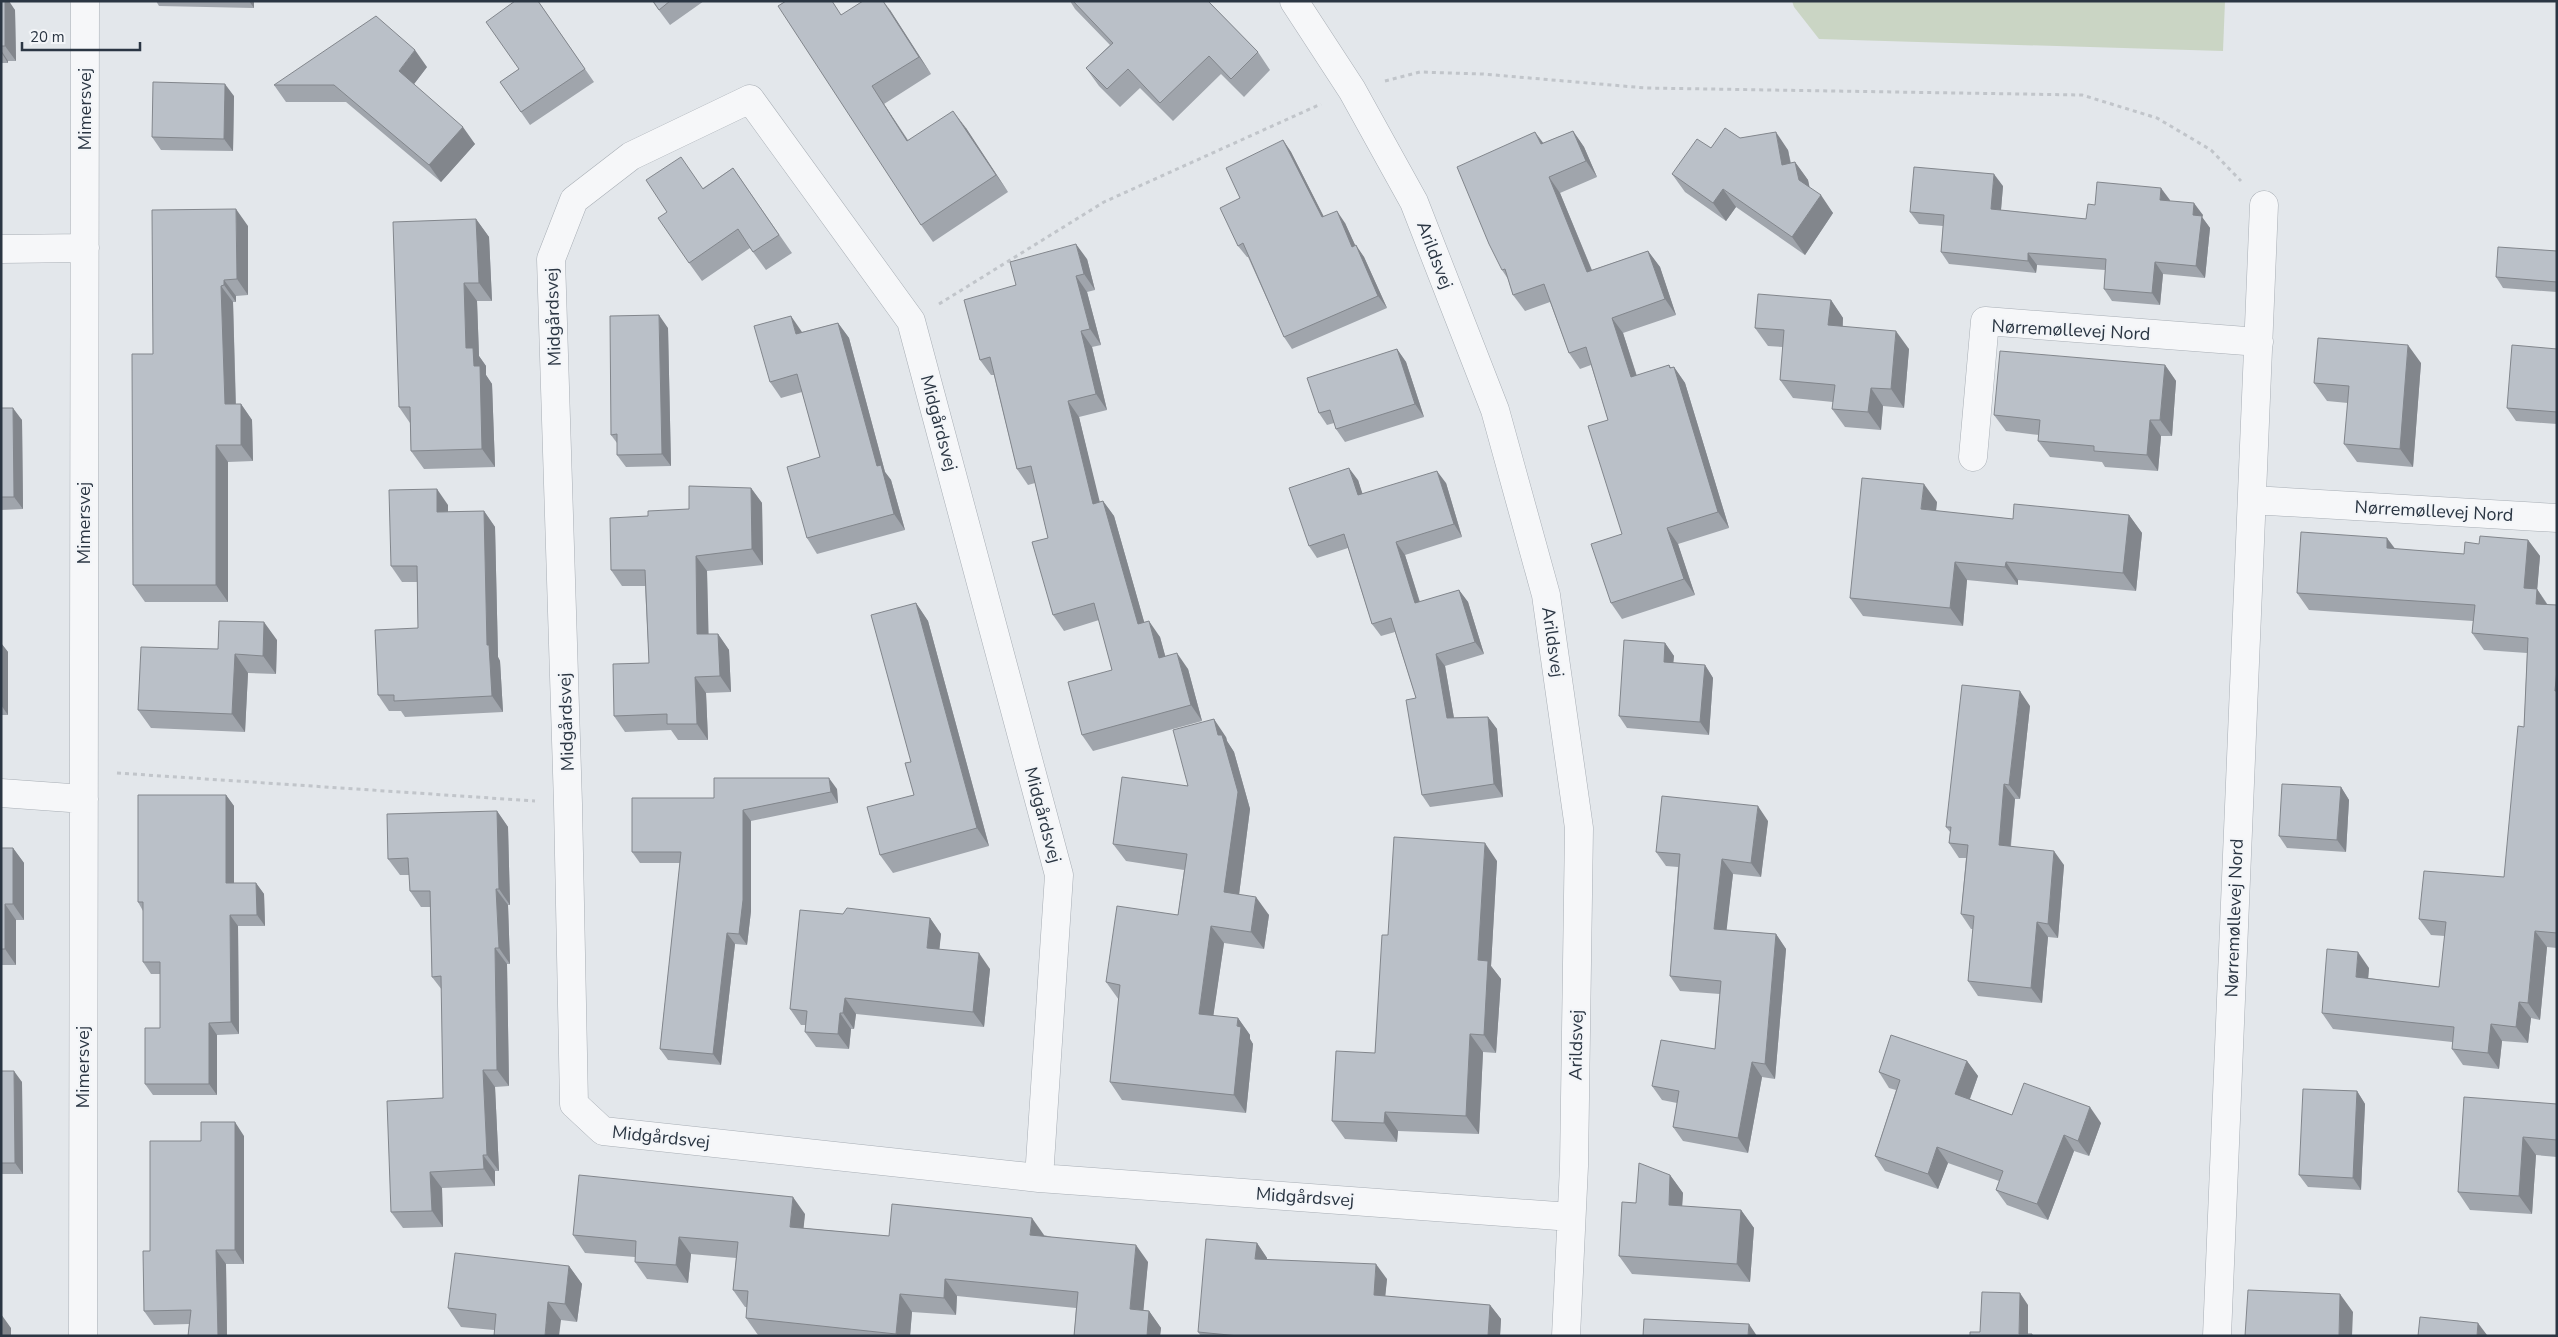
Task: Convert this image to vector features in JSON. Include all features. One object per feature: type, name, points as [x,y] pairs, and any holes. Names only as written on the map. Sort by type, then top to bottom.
[{"type":"street","name":"Mimersvej","points":[[83,1336],[85,1]]},
{"type":"street","name":"Arildsvej","points":[[1294,1],[1352,90],[1414,202],[1496,410],[1546,595],[1579,828],[1571,1217],[1566,1336]]},
{"type":"street","name":"Midgårdsvej","points":[[1040,1178],[1060,875],[911,321],[750,99],[631,156],[574,200],[551,259],[568,804],[574,1104],[603,1131],[1040,1178],[1571,1217]]},
{"type":"street","name":"Nørremøllevej Nord","points":[[2217,1336],[2264,205]]},
{"type":"street","points":[[1,249],[85,248]]},
{"type":"street","name":"Nørremøllevej Nord","points":[[1973,457],[1984,321],[2259,342]]},
{"type":"street","name":"Nørremøllevej Nord","points":[[2252,500],[2557,518]]},
{"type":"street","points":[[1,793],[84,799]]},
{"type":"path","points":[[911,321],[1104,202],[1352,90],[1420,72],[1483,74],[1646,88],[2082,95],[2157,118],[2211,150],[2264,205]]},
{"type":"path","points":[[84,770],[568,804]]},
{"type":"green space","points":[[1792,1],[2225,1],[2223,51],[1819,39],[1794,7]]},
{"type":"building","points":[[1,1],[5,1],[5,46],[1,46]]},
{"type":"building","points":[[515,1],[538,1],[585,69],[521,112],[500,82],[519,69],[486,22]]},
{"type":"building","points":[[653,1],[670,1],[659,10]]},
{"type":"building","points":[[786,1],[832,1],[841,15],[863,1],[883,1],[919,57],[872,86],[907,141],[953,111],[996,175],[921,225],[778,6]]},
{"type":"building","points":[[1073,1],[1208,1],[1258,52],[1231,79],[1209,56],[1160,103],[1128,69],[1107,89],[1086,68],[1113,43]]},
{"type":"building","points":[[376,16],[415,50],[399,71],[463,127],[429,165],[334,85],[274,85]]},
{"type":"building","points":[[153,82],[225,84],[224,139],[152,137]]},
{"type":"building","points":[[1725,128],[1740,138],[1776,132],[1782,165],[1795,162],[1799,180],[1821,195],[1792,237],[1723,189],[1713,203],[1672,174],[1697,139],[1711,148]]},
{"type":"building","points":[[1573,131],[1586,161],[1549,177],[1587,272],[1648,251],[1665,299],[1612,318],[1631,377],[1669,365],[1670,368],[1674,367],[1718,512],[1667,528],[1684,579],[1611,603],[1591,544],[1622,534],[1588,426],[1608,420],[1586,347],[1569,353],[1544,284],[1513,295],[1505,269],[1502,270],[1489,244],[1457,167],[1535,132],[1541,144]]},
{"type":"building","points":[[1283,140],[1322,217],[1337,211],[1352,247],[1356,245],[1378,296],[1284,337],[1243,243],[1238,246],[1220,208],[1240,198],[1226,168]]},
{"type":"building","points":[[681,157],[703,189],[733,168],[779,235],[753,252],[738,229],[689,263],[658,218],[667,212],[646,180]]},
{"type":"building","points":[[1914,167],[1994,174],[1991,209],[2086,219],[2088,204],[2095,205],[2097,182],[2161,188],[2160,200],[2194,203],[2193,215],[2202,216],[2196,266],[2155,262],[2152,293],[2104,289],[2106,259],[2028,253],[2028,261],[1941,252],[1944,215],[1910,212]]},
{"type":"building","points":[[236,209],[237,279],[224,280],[224,285],[221,286],[225,404],[241,404],[241,445],[216,445],[216,585],[133,585],[132,354],[153,354],[152,210]]},
{"type":"building","points":[[476,219],[479,283],[464,283],[466,348],[473,348],[474,366],[480,366],[482,449],[411,451],[410,407],[399,407],[393,222]]},
{"type":"building","points":[[1076,244],[1084,274],[1076,276],[1090,329],[1081,331],[1096,394],[1068,401],[1093,504],[1103,501],[1138,624],[1149,621],[1159,658],[1177,653],[1191,705],[1082,735],[1068,682],[1112,670],[1094,603],[1053,615],[1032,542],[1048,538],[1031,466],[1017,469],[990,357],[980,360],[964,300],[1016,285],[1010,262]]},
{"type":"building","points":[[2498,247],[2557,251],[2557,282],[2496,277]]},
{"type":"building","points":[[1758,294],[1831,300],[1828,325],[1896,331],[1891,389],[1871,388],[1868,412],[1832,409],[1835,385],[1780,380],[1784,330],[1755,328]]},
{"type":"building","points":[[659,315],[662,454],[617,455],[617,434],[611,435],[610,316]]},
{"type":"building","points":[[791,316],[796,334],[838,323],[877,466],[881,465],[894,514],[807,538],[787,467],[820,457],[797,374],[770,382],[754,326]]},
{"type":"building","points":[[2318,338],[2408,345],[2400,449],[2344,444],[2349,386],[2314,383]]},
{"type":"building","points":[[2512,345],[2557,349],[2557,412],[2507,408]]},
{"type":"building","points":[[1397,349],[1415,404],[1336,429],[1330,410],[1319,413],[1307,378]]},
{"type":"building","points":[[2000,351],[2165,365],[2160,420],[2150,420],[2147,455],[2094,451],[2094,446],[2038,441],[2040,420],[1994,415]]},
{"type":"building","points":[[1,408],[13,408],[14,497],[1,497]]},
{"type":"building","points":[[1349,468],[1358,495],[1437,471],[1454,524],[1396,542],[1415,603],[1459,590],[1475,642],[1436,654],[1447,718],[1488,717],[1494,784],[1422,795],[1406,700],[1416,698],[1391,618],[1372,624],[1344,534],[1309,546],[1289,488]]},
{"type":"building","points":[[1862,478],[1924,484],[1921,509],[2013,519],[2014,504],[2129,515],[2123,573],[2006,562],[2005,567],[1955,562],[1950,608],[1850,598]]},
{"type":"building","points":[[689,486],[751,488],[752,549],[696,556],[697,634],[718,634],[720,676],[695,677],[697,724],[667,724],[667,714],[614,716],[613,664],[649,663],[645,570],[611,570],[610,518],[648,516],[648,511],[689,509]]},
{"type":"building","points":[[437,489],[437,512],[484,511],[487,645],[489,645],[492,696],[394,701],[394,695],[378,695],[375,630],[418,628],[417,566],[391,566],[389,490]]},
{"type":"building","points":[[2301,532],[2387,538],[2387,548],[2464,554],[2465,542],[2479,544],[2480,536],[2528,540],[2524,588],[2537,589],[2536,604],[2557,605],[2555,691],[2557,691],[2557,933],[2535,931],[2528,1003],[2519,1002],[2516,1027],[2491,1024],[2488,1053],[2452,1049],[2454,1027],[2322,1013],[2327,949],[2358,952],[2356,977],[2439,987],[2446,922],[2419,919],[2424,871],[2504,877],[2518,726],[2524,727],[2528,638],[2472,633],[2475,605],[2297,593]]},
{"type":"building","points":[[916,603],[977,828],[880,855],[867,807],[914,795],[905,763],[911,762],[871,615]]},
{"type":"building","points":[[219,621],[264,622],[263,656],[235,654],[232,714],[138,710],[141,647],[218,649]]},
{"type":"building","points":[[1624,640],[1665,643],[1664,662],[1705,665],[1700,722],[1619,716]]},
{"type":"building","points":[[1962,685],[2020,691],[2009,785],[2004,784],[1999,845],[2054,851],[2048,924],[2037,922],[2031,988],[1968,981],[1974,916],[1961,914],[1968,845],[1949,843],[1951,827],[1946,827]]},
{"type":"building","points":[[1214,719],[1218,735],[1222,735],[1238,792],[1224,892],[1256,897],[1251,932],[1211,926],[1199,1014],[1238,1018],[1237,1026],[1241,1027],[1234,1095],[1110,1082],[1120,985],[1106,982],[1117,906],[1178,915],[1187,854],[1113,844],[1122,777],[1188,786],[1173,730]]},
{"type":"building","points":[[714,778],[829,778],[831,792],[743,810],[743,900],[739,934],[727,933],[713,1054],[660,1049],[681,852],[632,852],[632,798],[714,798]]},
{"type":"building","points":[[2282,784],[2341,787],[2337,840],[2279,836]]},
{"type":"building","points":[[138,795],[226,795],[226,883],[256,883],[257,915],[230,915],[231,1022],[209,1023],[209,1084],[145,1084],[145,1028],[160,1028],[160,962],[143,962],[143,902],[138,902]]},
{"type":"building","points":[[1662,796],[1758,806],[1751,863],[1722,859],[1714,929],[1776,934],[1765,1064],[1752,1062],[1738,1138],[1673,1127],[1679,1091],[1652,1086],[1661,1040],[1715,1049],[1721,981],[1670,976],[1680,854],[1656,852]]},
{"type":"building","points":[[497,811],[499,889],[496,889],[499,948],[495,948],[497,1070],[483,1070],[487,1155],[483,1155],[484,1169],[430,1172],[432,1211],[391,1212],[387,1101],[443,1098],[441,976],[432,977],[430,891],[410,891],[408,858],[388,859],[387,814]]},
{"type":"building","points":[[1394,837],[1485,843],[1478,960],[1488,961],[1484,1035],[1470,1034],[1466,1116],[1385,1112],[1384,1123],[1332,1121],[1336,1051],[1375,1053],[1382,935],[1388,935]]},
{"type":"building","points":[[1,848],[13,848],[13,904],[5,904],[5,949],[1,949]]},
{"type":"building","points":[[847,908],[930,918],[927,948],[979,953],[973,1012],[845,998],[843,1013],[840,1013],[838,1034],[805,1032],[807,1011],[790,1009],[800,910],[843,914]]},
{"type":"building","points":[[1891,1035],[1967,1061],[1955,1094],[2012,1115],[2024,1083],[2090,1107],[2078,1141],[2064,1135],[2037,1204],[1996,1190],[2003,1171],[1937,1147],[1928,1174],[1875,1156],[1900,1080],[1879,1072]]},
{"type":"building","points":[[1,1071],[14,1071],[15,1163],[1,1163]]},
{"type":"building","points":[[2303,1089],[2357,1091],[2353,1178],[2299,1175]]},
{"type":"building","points":[[2464,1097],[2557,1104],[2557,1140],[2523,1137],[2519,1196],[2458,1192]]},
{"type":"building","points":[[201,1122],[235,1122],[235,1250],[216,1250],[218,1336],[188,1336],[191,1310],[144,1311],[143,1251],[150,1251],[150,1141],[201,1141]]},
{"type":"building","points":[[1639,1163],[1670,1175],[1669,1205],[1741,1210],[1737,1264],[1619,1256],[1622,1202],[1636,1203]]},
{"type":"building","points":[[579,1175],[793,1197],[790,1227],[889,1236],[892,1204],[1032,1218],[1030,1235],[1136,1245],[1130,1309],[1149,1311],[1147,1336],[1074,1336],[1078,1292],[945,1279],[944,1298],[900,1294],[896,1334],[746,1318],[748,1291],[733,1290],[738,1242],[679,1237],[676,1265],[635,1262],[636,1241],[573,1235]]},
{"type":"building","points":[[1206,1239],[1257,1243],[1255,1259],[1376,1264],[1374,1295],[1490,1305],[1488,1336],[1239,1336],[1198,1332]]},
{"type":"building","points":[[455,1253],[569,1266],[565,1304],[548,1302],[545,1336],[494,1336],[496,1314],[448,1308]]},
{"type":"building","points":[[2248,1290],[2340,1294],[2339,1336],[2245,1336]]},
{"type":"building","points":[[1982,1292],[2020,1293],[2019,1334],[2032,1334],[2032,1336],[1970,1336],[1970,1332],[1980,1332]]},
{"type":"building","points":[[2420,1317],[2478,1323],[2477,1336],[2418,1336]]},
{"type":"building","points":[[1644,1319],[1749,1324],[1748,1336],[1643,1336]]}]
